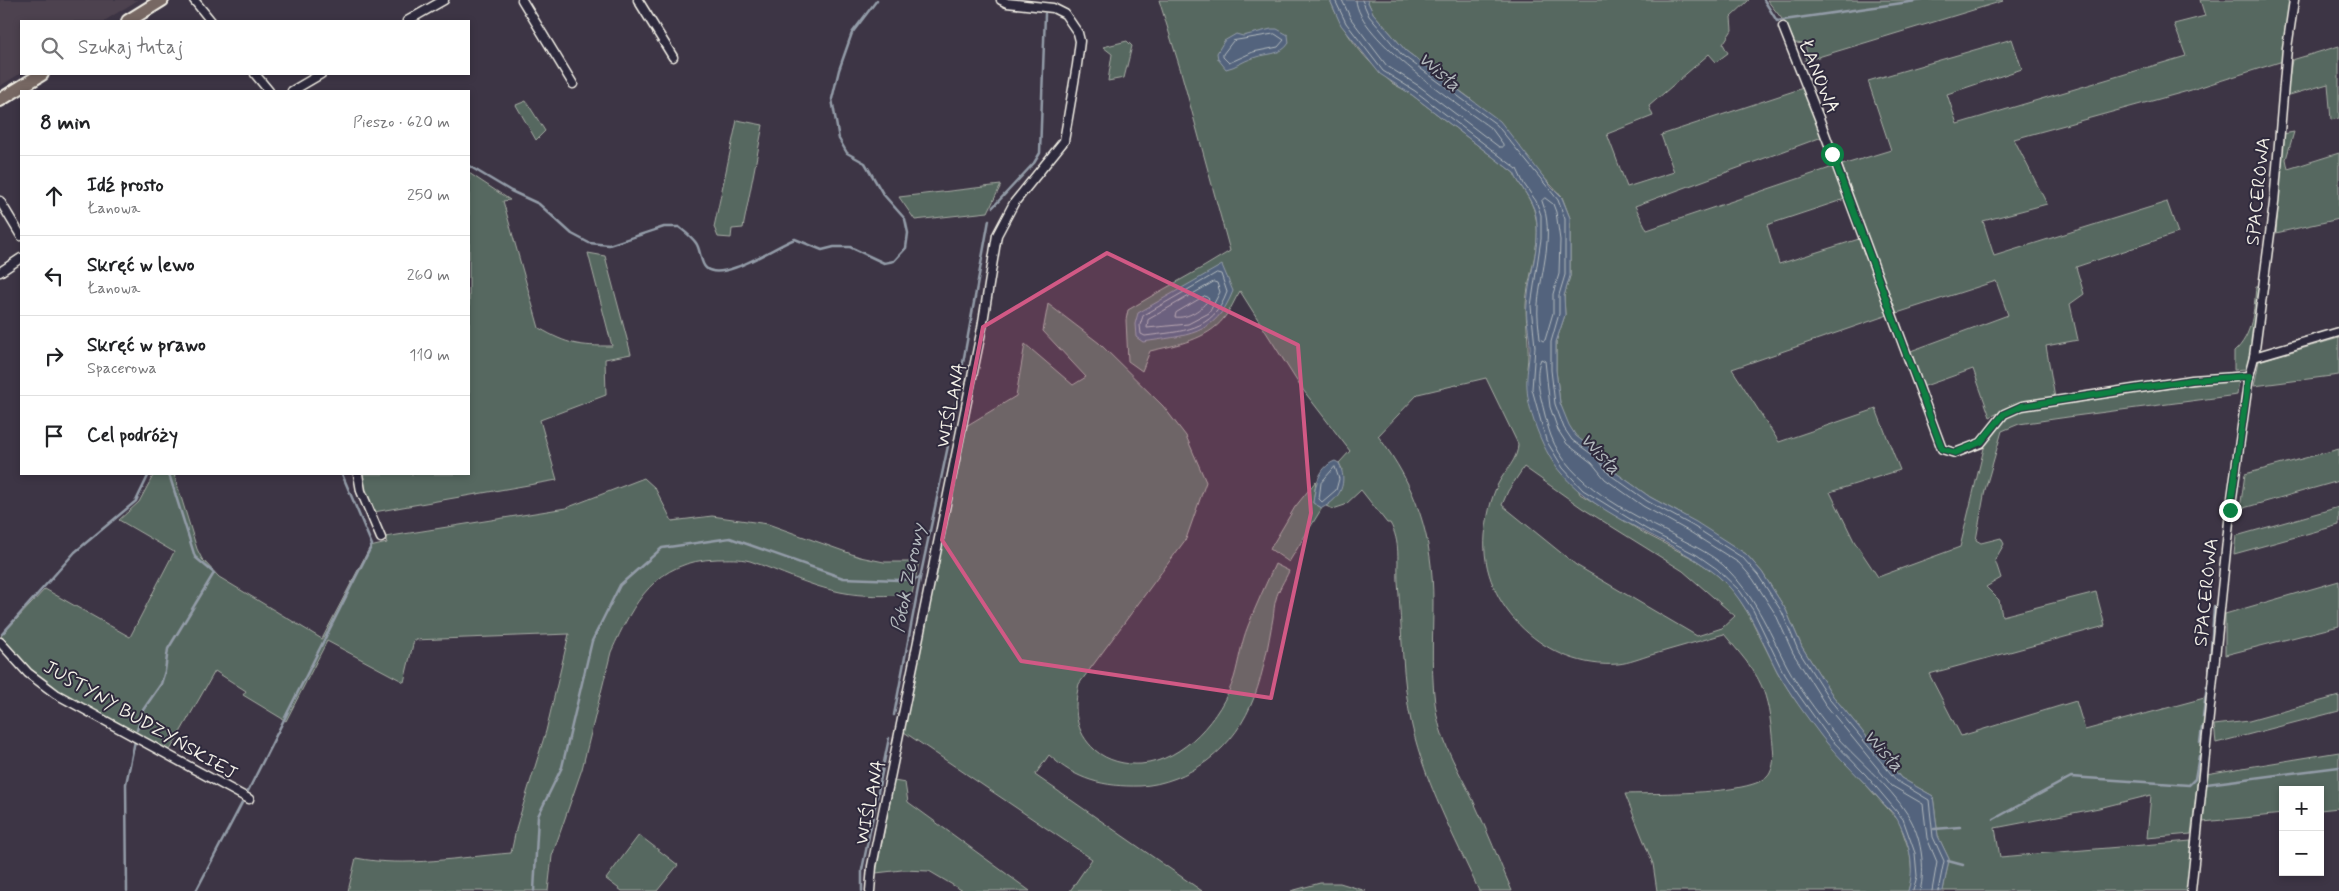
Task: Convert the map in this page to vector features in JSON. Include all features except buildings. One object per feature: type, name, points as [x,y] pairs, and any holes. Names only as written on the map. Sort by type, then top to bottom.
[{"type":"main road","points":[[130,20],[162,0]]},
{"type":"main road","points":[[0,100],[40,75]]},
{"type":"street","points":[[194,0],[211,20]]},
{"type":"street","points":[[410,20],[444,0]]},
{"type":"street","points":[[522,0],[573,84]]},
{"type":"street","points":[[638,0],[672,57]]},
{"type":"street","name":"WIŚLANA","points":[[870,891],[872,866],[982,328],[997,234],[1017,198],[1064,140],[1077,64],[1080,41],[1078,33],[1065,14],[1053,8],[1016,4],[1002,0]]},
{"type":"street","name":"SPACEROWA","points":[[2191,891],[2230,512],[2249,376],[2254,358],[2274,203],[2287,48],[2294,0]]},
{"type":"street","name":"ŁANOWA","points":[[1783,27],[1820,118],[1942,449],[1955,453],[1981,442],[2004,414],[2022,406],[2192,380],[2249,376]]},
{"type":"street","points":[[256,75],[268,90]]},
{"type":"street","points":[[294,90],[319,75]]},
{"type":"street","points":[[0,201],[20,234]]},
{"type":"street","points":[[0,272],[20,259]]},
{"type":"street","points":[[2254,358],[2339,332]]},
{"type":"street","points":[[358,475],[361,491],[381,538]]},
{"type":"street","name":"JUSTYNY BUDZYŃSKIEJ","points":[[0,642],[28,673],[49,690],[249,799]]},
{"type":"highlighted area","points":[[1107,253],[1298,345],[1311,513],[1271,698],[1021,661],[942,540],[983,327]]},
{"type":"shaded area","points":[[0,0],[138,0],[106,20],[20,20],[20,74],[0,86]]},
{"type":"green space","points":[[1159,0],[1330,0],[1348,35],[1382,74],[1392,83],[1410,93],[1514,173],[1531,203],[1537,225],[1536,248],[1526,306],[1527,368],[1580,494],[1644,533],[1694,559],[1714,572],[1736,594],[1748,613],[1778,673],[1793,697],[1824,739],[1899,821],[1910,853],[1912,876],[1908,891],[1657,891],[1653,864],[1625,794],[1703,792],[1747,786],[1762,780],[1772,769],[1774,754],[1770,717],[1763,690],[1745,659],[1724,634],[1631,662],[1618,664],[1592,663],[1567,656],[1544,645],[1523,629],[1506,609],[1494,586],[1486,561],[1485,535],[1491,503],[1498,484],[1516,455],[1518,444],[1486,378],[1418,394],[1378,436],[1392,455],[1413,494],[1426,535],[1432,579],[1433,688],[1440,727],[1448,749],[1478,811],[1512,891],[1479,891],[1433,789],[1412,726],[1404,673],[1396,537],[1390,523],[1387,523],[1361,490],[1345,505],[1333,509],[1326,506],[1332,501],[1342,469],[1339,463],[1350,451],[1300,386],[1240,291],[1226,315],[1209,332],[1190,341],[1150,351],[1142,371],[1128,361],[1126,320],[1128,310],[1230,251],[1180,68]],"holes":[[[1524,467],[1582,508],[1683,571],[1735,616],[1722,628],[1697,636],[1576,565],[1502,505],[1508,491]]]},
{"type":"green space","points":[[1367,0],[1749,0],[1731,17],[1732,30],[1723,44],[1728,53],[1716,62],[1709,54],[1649,106],[1653,116],[1607,134],[1627,187],[1674,172],[1661,135],[1803,88],[1822,137],[1635,206],[1647,230],[1833,167],[1845,199],[1767,225],[1779,264],[1859,239],[1888,315],[1732,369],[1779,442],[1876,409],[1900,470],[1830,492],[1854,541],[1878,577],[1960,547],[1985,444],[2007,415],[2024,408],[2239,379],[2237,395],[2019,424],[2002,431],[1985,490],[1976,540],[1981,543],[2001,538],[2004,544],[1995,560],[2001,578],[1986,587],[1999,600],[2002,616],[2096,592],[2105,626],[1929,674],[1961,736],[2076,701],[2085,730],[2208,697],[2191,834],[2147,838],[2151,795],[2099,808],[1995,828],[2000,857],[2191,841],[2188,891],[1943,891],[1949,859],[1938,836],[1933,796],[1901,778],[1833,696],[1802,647],[1786,610],[1762,572],[1746,554],[1650,497],[1612,470],[1600,455],[1576,436],[1568,425],[1560,403],[1556,370],[1556,342],[1565,315],[1564,296],[1570,276],[1570,218],[1562,197],[1471,99],[1406,51],[1373,13]]},
{"type":"green space","points":[[1767,0],[2003,1],[1805,61],[1807,54],[1805,44],[1795,43],[1786,24]]},
{"type":"green space","points":[[2200,0],[2290,0],[2283,61],[2188,91],[2014,139],[2047,204],[1983,221],[1994,256],[2167,202],[2178,233],[2076,267],[2084,294],[2070,304],[2078,340],[2046,346],[2055,398],[2011,407],[1990,417],[1973,369],[1922,387],[1908,352],[2008,315],[1996,281],[1894,314],[1842,165],[1891,150],[1868,81],[2012,39],[2022,69],[1947,94],[1957,124],[2186,56],[2174,24],[2205,16]]},
{"type":"green space","points":[[1127,41],[1132,46],[1124,78],[1108,81],[1112,54],[1103,47]]},
{"type":"green space","points":[[2339,46],[2339,118],[2331,120],[2328,84],[2286,96],[2292,60]]},
{"type":"green space","points":[[526,101],[545,131],[536,140],[516,105]]},
{"type":"green space","points":[[737,120],[763,125],[743,228],[732,229],[731,238],[718,237],[714,227]]},
{"type":"green space","points":[[2294,132],[2286,159],[2288,169],[2339,153],[2339,219],[2276,233],[2283,134]]},
{"type":"green space","points":[[470,174],[510,200],[503,201],[539,328],[558,338],[574,343],[591,346],[612,346],[588,253],[605,256],[631,354],[605,359],[606,395],[540,420],[557,480],[374,512],[361,475],[470,475]]},
{"type":"green space","points":[[1001,185],[988,212],[915,220],[899,197]]},
{"type":"green space","points":[[2256,286],[2260,286],[2251,359],[2246,369],[2234,370],[2234,352],[2249,330]]},
{"type":"green space","points":[[1048,304],[1099,343],[1163,406],[1186,436],[1206,482],[1186,539],[1079,684],[1076,702],[1077,720],[1088,743],[1105,757],[1123,763],[1135,764],[1157,761],[1172,755],[1186,746],[1210,722],[1228,693],[1234,678],[1246,632],[1275,564],[1289,571],[1275,601],[1265,659],[1254,697],[1236,731],[1223,747],[1207,761],[1192,771],[1175,778],[1158,784],[1140,786],[1114,785],[1091,780],[1070,771],[1049,755],[1035,775],[1202,891],[1070,891],[1092,859],[904,732],[966,426],[1016,396],[1025,344],[1073,385],[1086,377],[1043,331]]},
{"type":"green space","points":[[2339,338],[2339,375],[2254,386],[2259,361]]},
{"type":"green space","points":[[2339,449],[2339,481],[2240,509],[2245,474]]},
{"type":"green space","points":[[153,475],[174,475],[197,549],[202,559],[219,577],[322,639],[370,547],[387,543],[385,537],[566,508],[644,478],[655,488],[672,521],[712,516],[768,524],[860,557],[884,562],[919,562],[912,594],[876,596],[858,595],[828,589],[750,561],[738,559],[696,562],[678,567],[662,576],[638,601],[611,652],[582,769],[552,856],[548,891],[348,891],[356,858],[375,861],[414,862],[511,853],[517,825],[546,731],[569,634],[414,640],[404,682],[327,641],[286,721],[243,695],[246,691],[215,671],[169,752],[53,688],[54,686],[31,669],[1,636],[45,589],[130,637],[174,552],[119,520],[139,502]]},
{"type":"green space","points":[[1316,481],[1313,503],[1322,508],[1289,562],[1270,549],[1295,507]]},
{"type":"green space","points":[[2339,507],[2339,525],[2234,554],[2236,536]]},
{"type":"green space","points":[[2339,581],[2339,626],[2225,655],[2225,614]]},
{"type":"green space","points":[[2339,696],[2339,711],[2216,743],[2214,725],[2249,721]]},
{"type":"green space","points":[[2339,752],[2339,808],[2324,810],[2324,786],[2279,786],[2279,814],[2203,822],[2206,774]]},
{"type":"green space","points":[[894,781],[905,783],[908,802],[1030,891],[963,891],[929,871],[902,870],[876,873]]},
{"type":"green space","points":[[639,835],[678,865],[657,891],[622,891],[606,879]]},
{"type":"green space","points":[[1320,883],[1340,883],[1366,891],[1291,891]]},
{"type":"water","points":[[1330,0],[1367,0],[1373,13],[1406,51],[1500,121],[1552,188],[1562,198],[1570,218],[1570,276],[1564,296],[1565,315],[1556,342],[1556,370],[1560,403],[1569,425],[1576,436],[1600,455],[1612,470],[1650,497],[1696,522],[1746,554],[1762,572],[1786,610],[1802,647],[1833,696],[1901,778],[1933,796],[1938,836],[1949,859],[1943,891],[1908,891],[1911,874],[1909,848],[1898,820],[1844,762],[1810,721],[1777,671],[1743,605],[1724,582],[1694,559],[1595,503],[1577,489],[1555,465],[1538,433],[1530,409],[1527,388],[1530,348],[1527,321],[1528,293],[1537,238],[1536,216],[1532,204],[1514,173],[1412,95],[1380,74],[1341,25]]},
{"type":"water","points":[[1277,29],[1288,35],[1289,43],[1282,50],[1273,54],[1258,56],[1226,69],[1218,59],[1217,53],[1224,41],[1236,34],[1243,36]]},
{"type":"water","points":[[1222,265],[1233,291],[1226,306],[1208,326],[1173,338],[1143,342],[1136,337],[1135,324],[1138,313]]},
{"type":"water","points":[[1335,461],[1339,463],[1342,470],[1343,483],[1334,500],[1322,508],[1313,503],[1316,485],[1321,473],[1329,464]]},
{"type":"waterway","points":[[470,167],[511,191],[539,204],[572,234],[589,243],[609,245],[664,227],[679,227],[696,243],[704,266],[714,271],[725,271],[737,267],[795,239],[822,250],[834,247],[850,247],[884,263],[894,261],[906,248],[908,233],[905,219],[883,194],[865,163],[847,153],[839,139],[832,99],[839,70],[852,33],[877,0]]},
{"type":"waterway","points":[[1764,0],[1777,21],[1923,0]]},
{"type":"waterway","points":[[993,207],[1034,163],[1040,153],[1045,14]]},
{"type":"waterway","points":[[951,429],[989,220]]},
{"type":"waterway","name":"Potok Zerowy","points":[[894,715],[948,446]]},
{"type":"waterway","points":[[2,634],[75,552],[136,501],[149,475]]},
{"type":"waterway","points":[[137,730],[143,710],[161,684],[168,649],[214,573],[195,557],[169,475]]},
{"type":"waterway","points":[[247,793],[372,545],[342,475]]},
{"type":"waterway","points":[[534,891],[538,816],[562,767],[592,641],[620,585],[662,548],[730,538],[843,578],[899,580],[920,578]]},
{"type":"waterway","points":[[2209,677],[2214,607]]},
{"type":"waterway","points":[[2203,717],[2207,686]]},
{"type":"waterway","points":[[2200,742],[2202,728]]},
{"type":"waterway","points":[[862,891],[862,870],[889,738]]},
{"type":"waterway","points":[[127,891],[126,784],[135,741]]},
{"type":"waterway","points":[[1994,819],[2071,777],[2189,785],[2195,779],[2199,756]]},
{"type":"waterway","points":[[2207,784],[2339,767]]},
{"type":"waterway","points":[[196,891],[243,801]]},
{"type":"waterway","points":[[1934,829],[1960,827]]},
{"type":"waterway","points":[[1948,861],[1963,865]]},
{"type":"route","points":[[1832,154],[1921,397],[1942,449],[1955,453],[1981,442],[2004,414],[2022,406],[2192,380],[2249,376],[2230,510]]},
{"type":"water label","name":"Wisła","points":[[1440,71]]},
{"type":"water label","name":"Wisła","points":[[1601,453]]},
{"type":"water label","name":"Wisła","points":[[1884,750]]}]
